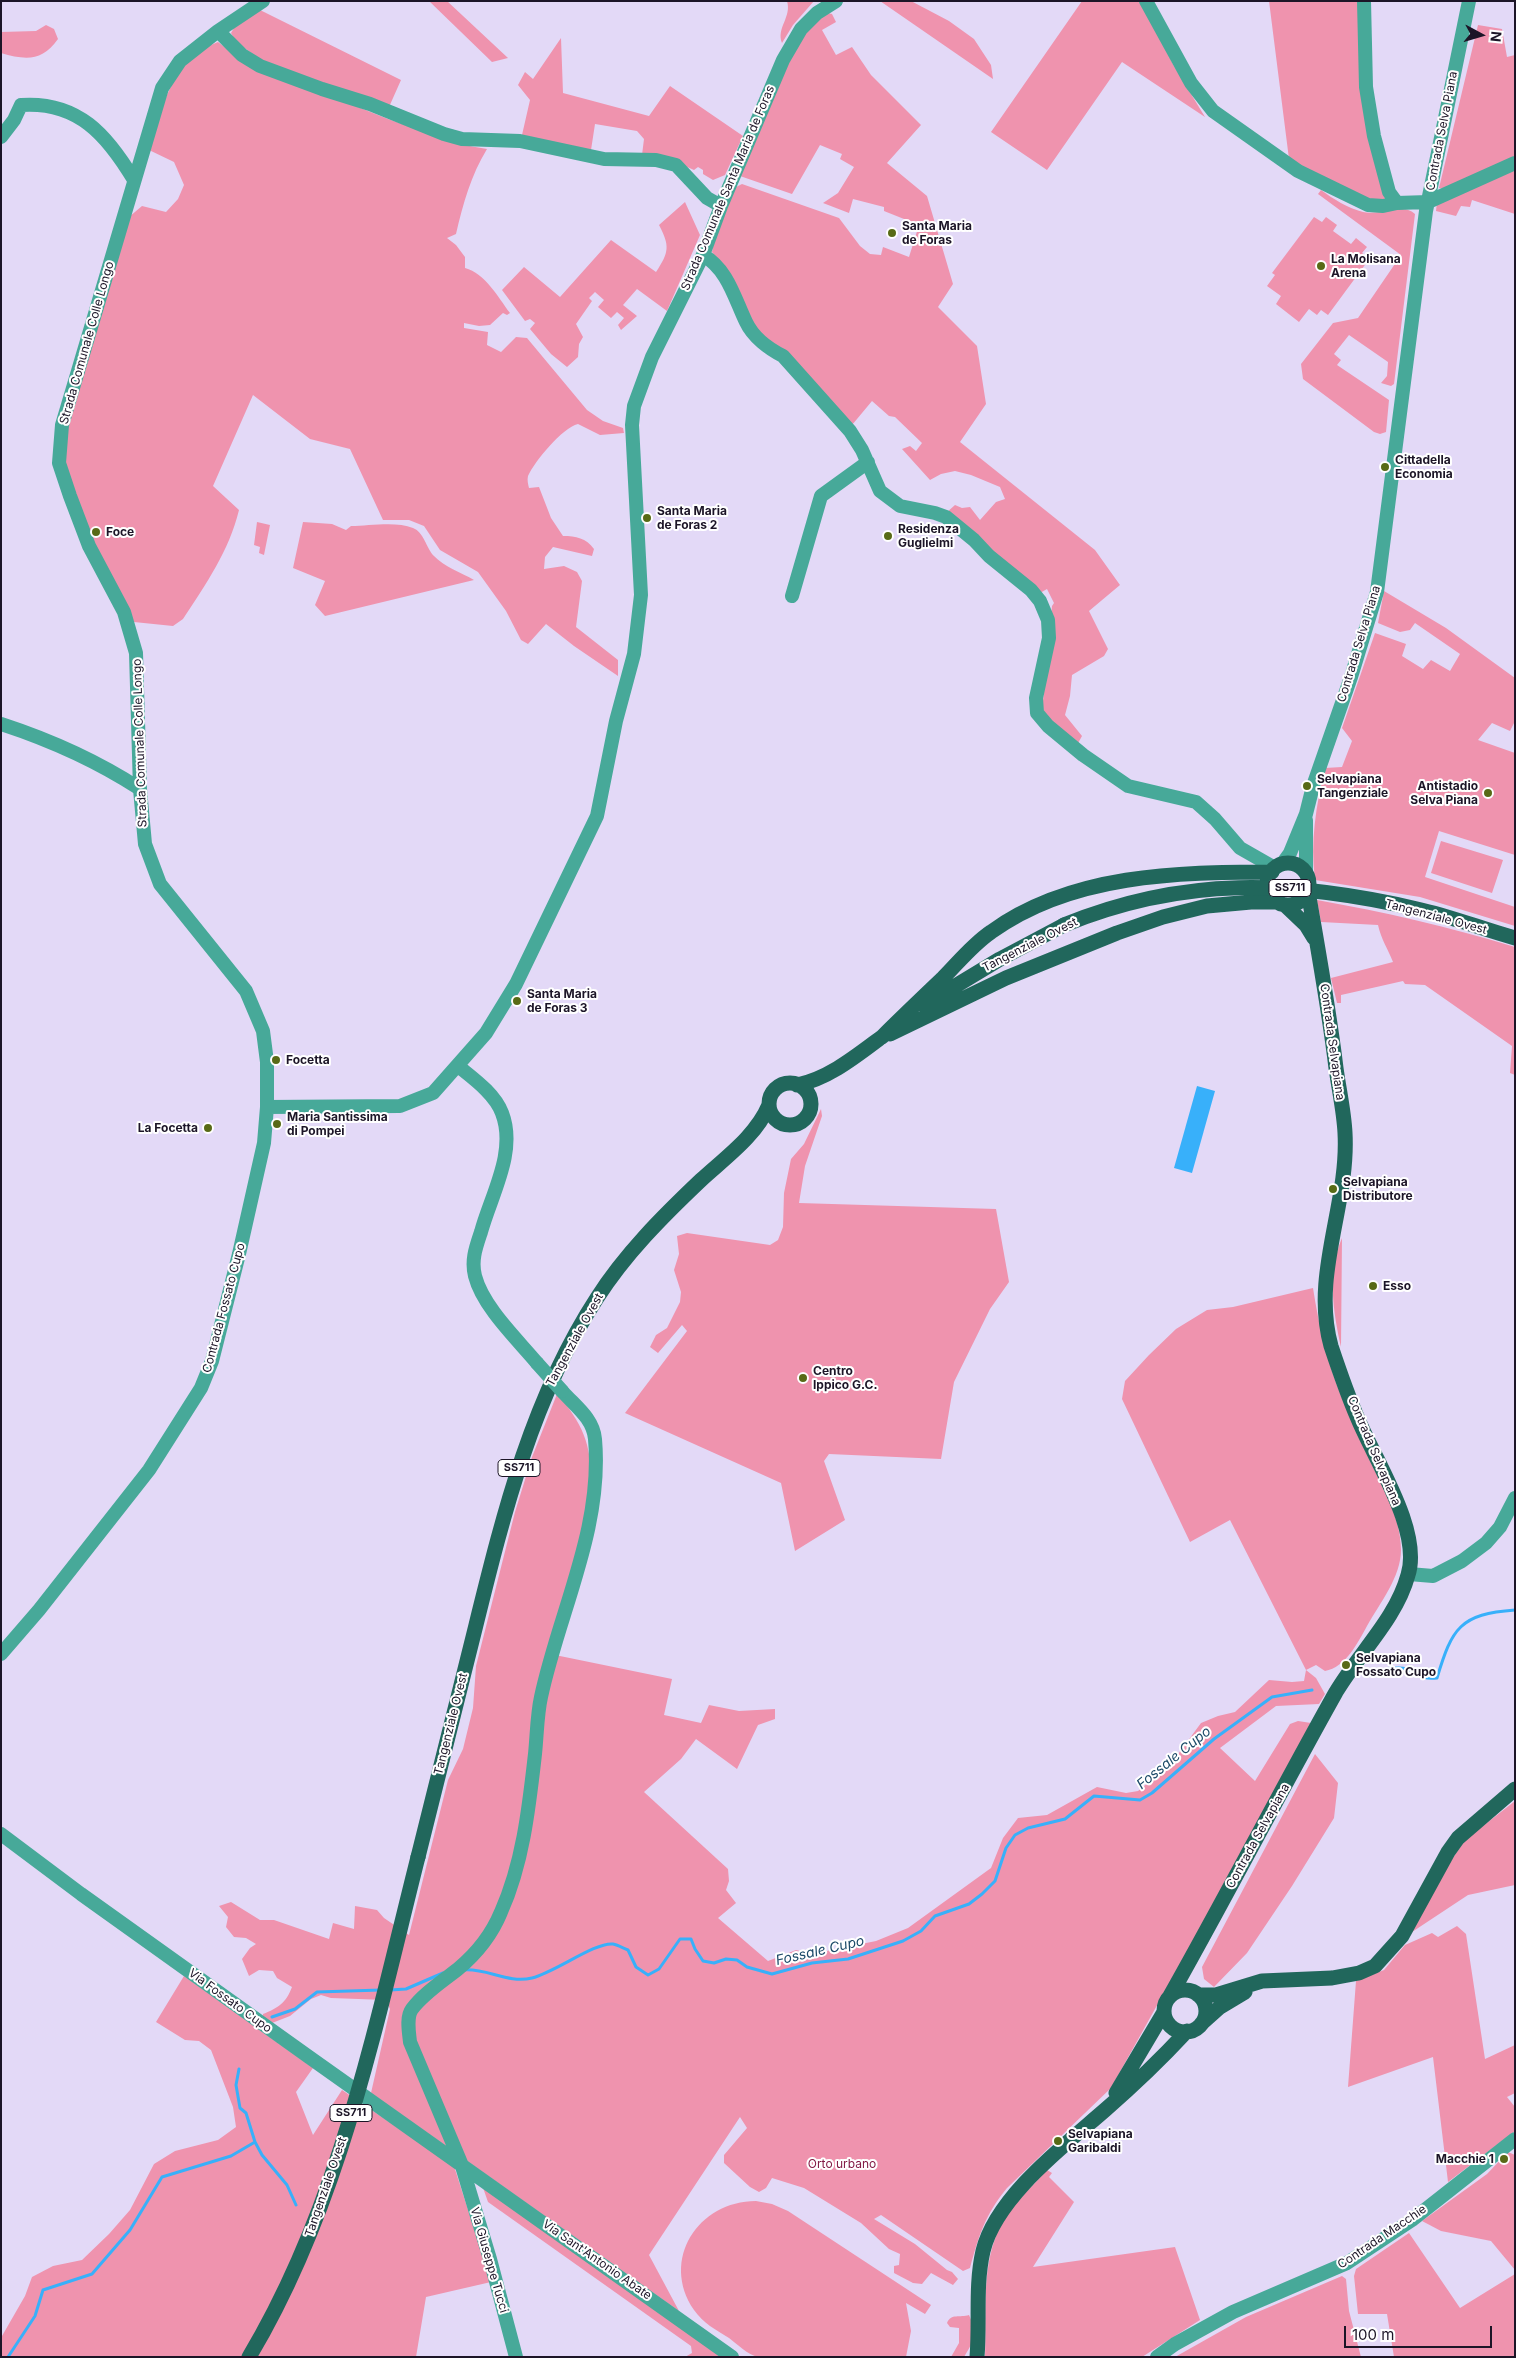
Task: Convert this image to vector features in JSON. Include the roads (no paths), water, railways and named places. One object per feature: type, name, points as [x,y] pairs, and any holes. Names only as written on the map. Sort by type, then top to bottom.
[{"type":"main road","points":[[1296,865],[1306,873],[1309,882],[1308,891],[1299,902],[1281,904],[1251,902],[1207,906],[1163,917],[1117,933],[1006,978],[927,1015],[896,1032],[882,1036],[978,943],[1010,919],[1074,892],[1121,882],[1209,872],[1296,865]]},
{"type":"main road","points":[[1276,868],[1269,877],[1268,888],[1281,904]]},
{"type":"main road","name":"Tangenziale Ovest","points":[[797,1085],[809,1082],[835,1070],[936,997],[1000,959],[1064,925],[1108,908],[1174,892],[1232,887],[1284,888],[1340,894],[1418,909],[1515,938]]},
{"type":"main road","name":"Contrada Selvapiana","points":[[1170,1996],[1338,1688],[1398,1600],[1409,1574],[1410,1543],[1393,1491],[1358,1419],[1331,1344],[1326,1312],[1325,1282],[1339,1210],[1345,1135],[1329,1010],[1308,891]]},
{"type":"main road","name":"Contrada Selvapiana","points":[[1281,904],[1306,925],[1317,943]]},
{"type":"main road","name":"Tangenziale Ovest","points":[[810,1103],[835,1070]]},
{"type":"main road","points":[[784,1084],[797,1085],[807,1092],[810,1103],[808,1115],[800,1123],[788,1125],[783,1124],[773,1116],[769,1104],[770,1098],[778,1087],[784,1084]]},
{"type":"main road","name":"Tangenziale Ovest","points":[[249,2357],[271,2320],[298,2264],[322,2206],[346,2130],[374,2032],[497,1539],[526,1445],[557,1368],[597,1297],[649,1231],[744,1142],[764,1116],[769,1104]]},
{"type":"main road","name":"Tangenziale Ovest","points":[[744,1142],[783,1124]]},
{"type":"main road","points":[[1106,2109],[1164,2012],[1165,2003],[1170,1996],[1181,1990],[1216,1995],[1262,1981],[1332,1978],[1359,1973],[1375,1966],[1402,1936],[1448,1852],[1458,1838],[1515,1789]]},
{"type":"main road","name":"Contrada Selvapiana","points":[[1196,1993],[1194,1978],[1199,1944]]},
{"type":"main road","points":[[1164,2012],[1171,2026],[1193,2028],[1262,1981]]},
{"type":"main road","points":[[977,2357],[978,2278],[983,2249],[1002,2209],[1050,2157],[1160,2061],[1204,2018],[1205,2010],[1196,1993]]},
{"type":"street","name":"Strada Comunale Colle Longo","points":[[263,1],[218,31],[180,62],[162,88],[62,425],[59,463],[89,546],[124,612],[136,653],[140,789],[145,844],[160,884],[246,991],[263,1032],[267,1062],[267,1107]]},
{"type":"street","name":"Strada Comunale Santa Maria de Foras","points":[[267,1107],[400,1106],[433,1093],[486,1033],[516,984],[597,816],[616,721],[634,654],[641,595],[632,426],[634,406],[652,358],[703,255],[721,206],[783,60],[801,29],[817,13],[836,1]]},
{"type":"street","points":[[1146,1],[1191,83],[1213,111],[1298,171],[1368,206],[1383,206],[1397,202],[1428,202]]},
{"type":"street","points":[[1364,1],[1366,87],[1374,136],[1389,192],[1397,202]]},
{"type":"street","name":"Contrada Selva Piana","points":[[1306,814],[1313,786],[1351,677],[1377,592],[1428,202],[1469,1]]},
{"type":"street","points":[[218,31],[242,55],[260,66],[370,104],[444,134],[462,139],[520,141],[604,159],[656,160],[676,165],[708,198],[721,206]]},
{"type":"street","points":[[1,137],[14,120],[21,105],[36,104],[60,108],[89,123],[106,140],[134,180]]},
{"type":"street","name":"Contrada Selva Piana","points":[[1428,202],[1515,163]]},
{"type":"street","points":[[703,255],[714,262],[723,273],[741,306],[746,324],[769,349],[783,356],[850,431],[868,462],[880,491],[900,506],[946,517],[974,540],[989,556],[1024,584],[1040,601],[1048,620],[1049,638],[1036,698],[1037,713],[1048,726],[1083,755],[1128,786],[1196,802],[1215,819],[1240,848],[1276,868],[1290,853],[1306,814]]},
{"type":"street","points":[[792,596],[821,496],[868,462]]},
{"type":"street","points":[[1,724],[67,749],[109,769],[140,789]]},
{"type":"street","points":[[1306,814],[1306,873]]},
{"type":"street","points":[[458,1066],[484,1088],[502,1112],[507,1132],[506,1151],[473,1260],[474,1274],[479,1290],[503,1322],[592,1423],[595,1438],[596,1465],[585,1544],[557,1631],[540,1699],[529,1807],[519,1858],[502,1912],[490,1933],[411,2010],[408,2027],[410,2042],[461,2163]]},
{"type":"street","name":"Contrada Fossato Cupo","points":[[1,1654],[39,1610],[149,1470],[201,1388],[212,1361],[239,1254],[264,1143],[267,1107]]},
{"type":"street","points":[[1409,1574],[1432,1576],[1462,1561],[1486,1543],[1500,1527],[1515,1498]]},
{"type":"street","name":"Via Fossato Cupo","points":[[1,1834],[119,1921],[461,2163]]},
{"type":"street","name":"Contrada Macchie","points":[[1157,2357],[1175,2344],[1233,2312],[1347,2263],[1412,2220],[1515,2138]]},
{"type":"street","name":"Via Giuseppe Tucci","points":[[461,2163],[490,2258],[516,2357]]},
{"type":"street","name":"Via Sant'Antonio Abate","points":[[461,2163],[732,2357]]},
{"type":"water","points":[[1197,1086],[1215,1091],[1192,1173],[1174,1168]]},
{"type":"waterway","name":"Fossale Cupo","points":[[1367,1675],[1387,1669],[1402,1668],[1412,1670],[1426,1678],[1437,1678],[1448,1647],[1461,1627],[1470,1620],[1482,1615],[1515,1610]]},
{"type":"waterway","name":"Fossale Cupo","points":[[464,1970],[481,1971],[514,1979],[532,1978],[542,1975],[586,1952],[613,1944],[628,1950],[636,1967],[648,1975],[659,1969],[680,1939],[691,1939],[703,1961],[714,1963],[726,1959],[737,1960],[747,1967],[772,1974],[812,1963],[848,1959],[903,1941],[921,1931],[935,1916],[969,1904],[982,1894],[995,1881],[1006,1848],[1015,1835],[1028,1828],[1065,1819],[1094,1796],[1140,1800],[1152,1793],[1214,1739],[1272,1697],[1312,1690]]},
{"type":"waterway","name":"Fossale Cupo","points":[[390,1990],[406,1989],[443,1973]]},
{"type":"waterway","name":"Fossale Cupo","points":[[272,2017],[295,2009],[317,1992],[381,1990]]},
{"type":"waterway","name":"Fossale Cupo","points":[[239,2069],[236,2085],[240,2108],[246,2113],[255,2142],[262,2155],[287,2185],[296,2205]]},
{"type":"waterway","points":[[8,2357],[35,2316],[43,2290],[92,2274],[130,2230],[162,2177],[231,2156],[255,2142]]},
{"type":"place","name":"Santa Maria de Foras","points":[[892,233]]},
{"type":"place","name":"La Molisana Arena","points":[[1321,266]]},
{"type":"place","name":"Cittadella Economia","points":[[1385,467]]},
{"type":"place","name":"Santa Maria de Foras 2","points":[[647,518]]},
{"type":"place","name":"Foce","points":[[96,532]]},
{"type":"place","name":"Residenza Guglielmi","points":[[888,536]]},
{"type":"place","name":"Selvapiana Tangenziale","points":[[1307,786]]},
{"type":"place","name":"Antistadio Selva Piana","points":[[1488,793]]},
{"type":"place","name":"Santa Maria de Foras 3","points":[[517,1001]]},
{"type":"place","name":"Focetta","points":[[276,1060]]},
{"type":"place","name":"Maria Santissima di Pompei","points":[[277,1124]]},
{"type":"place","name":"La Focetta","points":[[208,1128]]},
{"type":"place","name":"Selvapiana Distributore","points":[[1333,1189]]},
{"type":"place","name":"Esso","points":[[1373,1286]]},
{"type":"place","name":"Centro Ippico G.C.","points":[[803,1378]]},
{"type":"place","name":"Selvapiana Fossato Cupo","points":[[1346,1665]]},
{"type":"place","name":"Selvapiana Garibaldi","points":[[1058,2141]]},
{"type":"place","name":"Macchie 1","points":[[1504,2159]]},
{"type":"park label","name":"Orto urbano","points":[[842,2164]]}]
